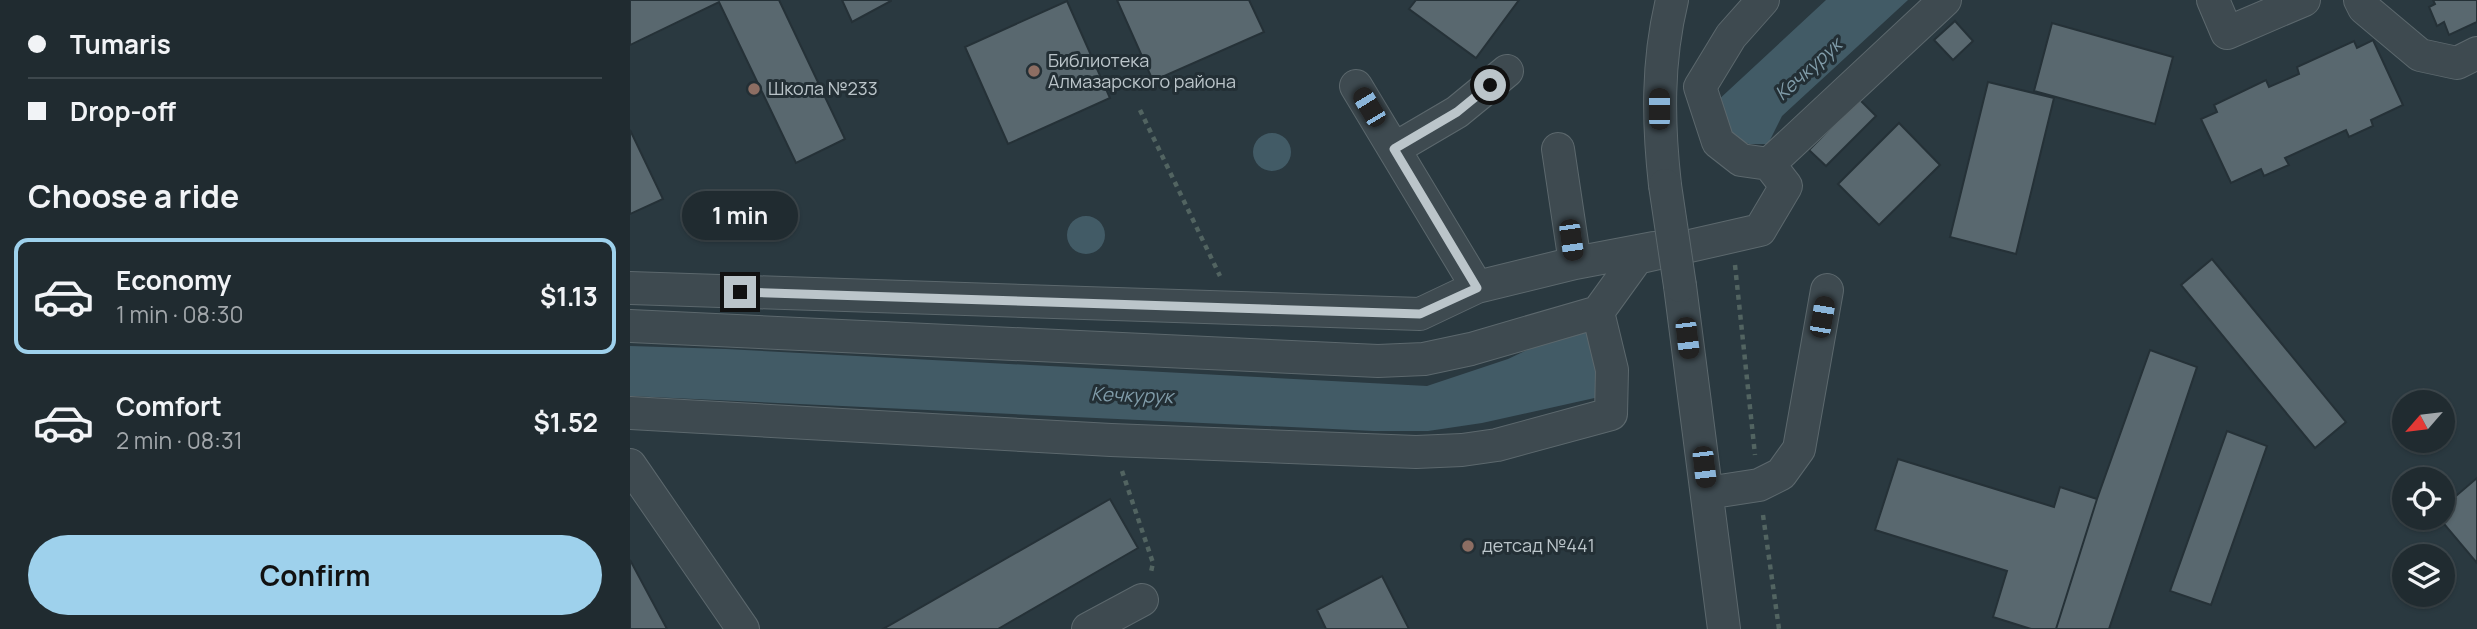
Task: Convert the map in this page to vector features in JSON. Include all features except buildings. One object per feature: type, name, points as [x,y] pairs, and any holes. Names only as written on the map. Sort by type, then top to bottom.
[{"type":"street","points":[[1672,0],[1659,84],[1660,134],[1724,629]]},
{"type":"street","points":[[630,326],[1378,361],[1424,359],[1471,349],[1598,312],[1637,258],[1760,230],[1786,186],[1769,164],[1741,160],[1718,142],[1700,87],[1731,36],[1763,0]]},
{"type":"street","points":[[1769,164],[1945,0]]},
{"type":"street","points":[[2213,0],[2227,33],[2304,0]]},
{"type":"street","points":[[2360,0],[2364,8],[2420,55],[2457,63],[2477,53]]},
{"type":"street","points":[[1394,149],[1457,112],[1507,71]]},
{"type":"street","points":[[1356,86],[1477,288]]},
{"type":"street","points":[[1558,149],[1575,263]]},
{"type":"street","points":[[630,288],[1420,314],[1477,288],[1575,263],[1674,245]]},
{"type":"street","points":[[1707,493],[1759,485],[1781,474],[1799,450],[1827,290]]},
{"type":"street","points":[[630,413],[1111,440],[1416,452],[1462,450],[1497,445],[1611,414],[1612,370],[1598,312]]},
{"type":"street","points":[[630,465],[743,629]]},
{"type":"street","points":[[1088,629],[1140,614]]},
{"type":"path","points":[[1140,110],[1236,308]]},
{"type":"path","points":[[1732,236],[1759,485],[1779,629]]},
{"type":"path","points":[[1111,440],[1153,563],[1140,614]]},
{"type":"water","name":"Кечкурук","points":[[1826,0],[1908,0],[1782,116],[1768,144],[1749,144],[1732,137],[1715,103]]},
{"type":"water","points":[[1272,133],[1286,138],[1291,152],[1286,166],[1272,171],[1258,166],[1253,152],[1258,138]]},
{"type":"water","points":[[1086,216],[1100,221],[1105,235],[1100,249],[1086,254],[1072,249],[1067,235],[1072,221]]},
{"type":"water","name":"Кечкурук","points":[[1583,324],[1599,332],[1599,397],[1482,423],[1428,431],[1374,431],[630,396],[630,346],[1427,386],[1508,359]]},
{"type":"place","name":"Библиотека Алмазарского района","points":[[1034,71]]},
{"type":"place","name":"Школа №233","points":[[754,89]]},
{"type":"place","name":"детсад №441","points":[[1468,546]]},
{"type":"route","points":[[740,292],[1420,314],[1477,288],[1394,149],[1457,112],[1490,85]]}]
